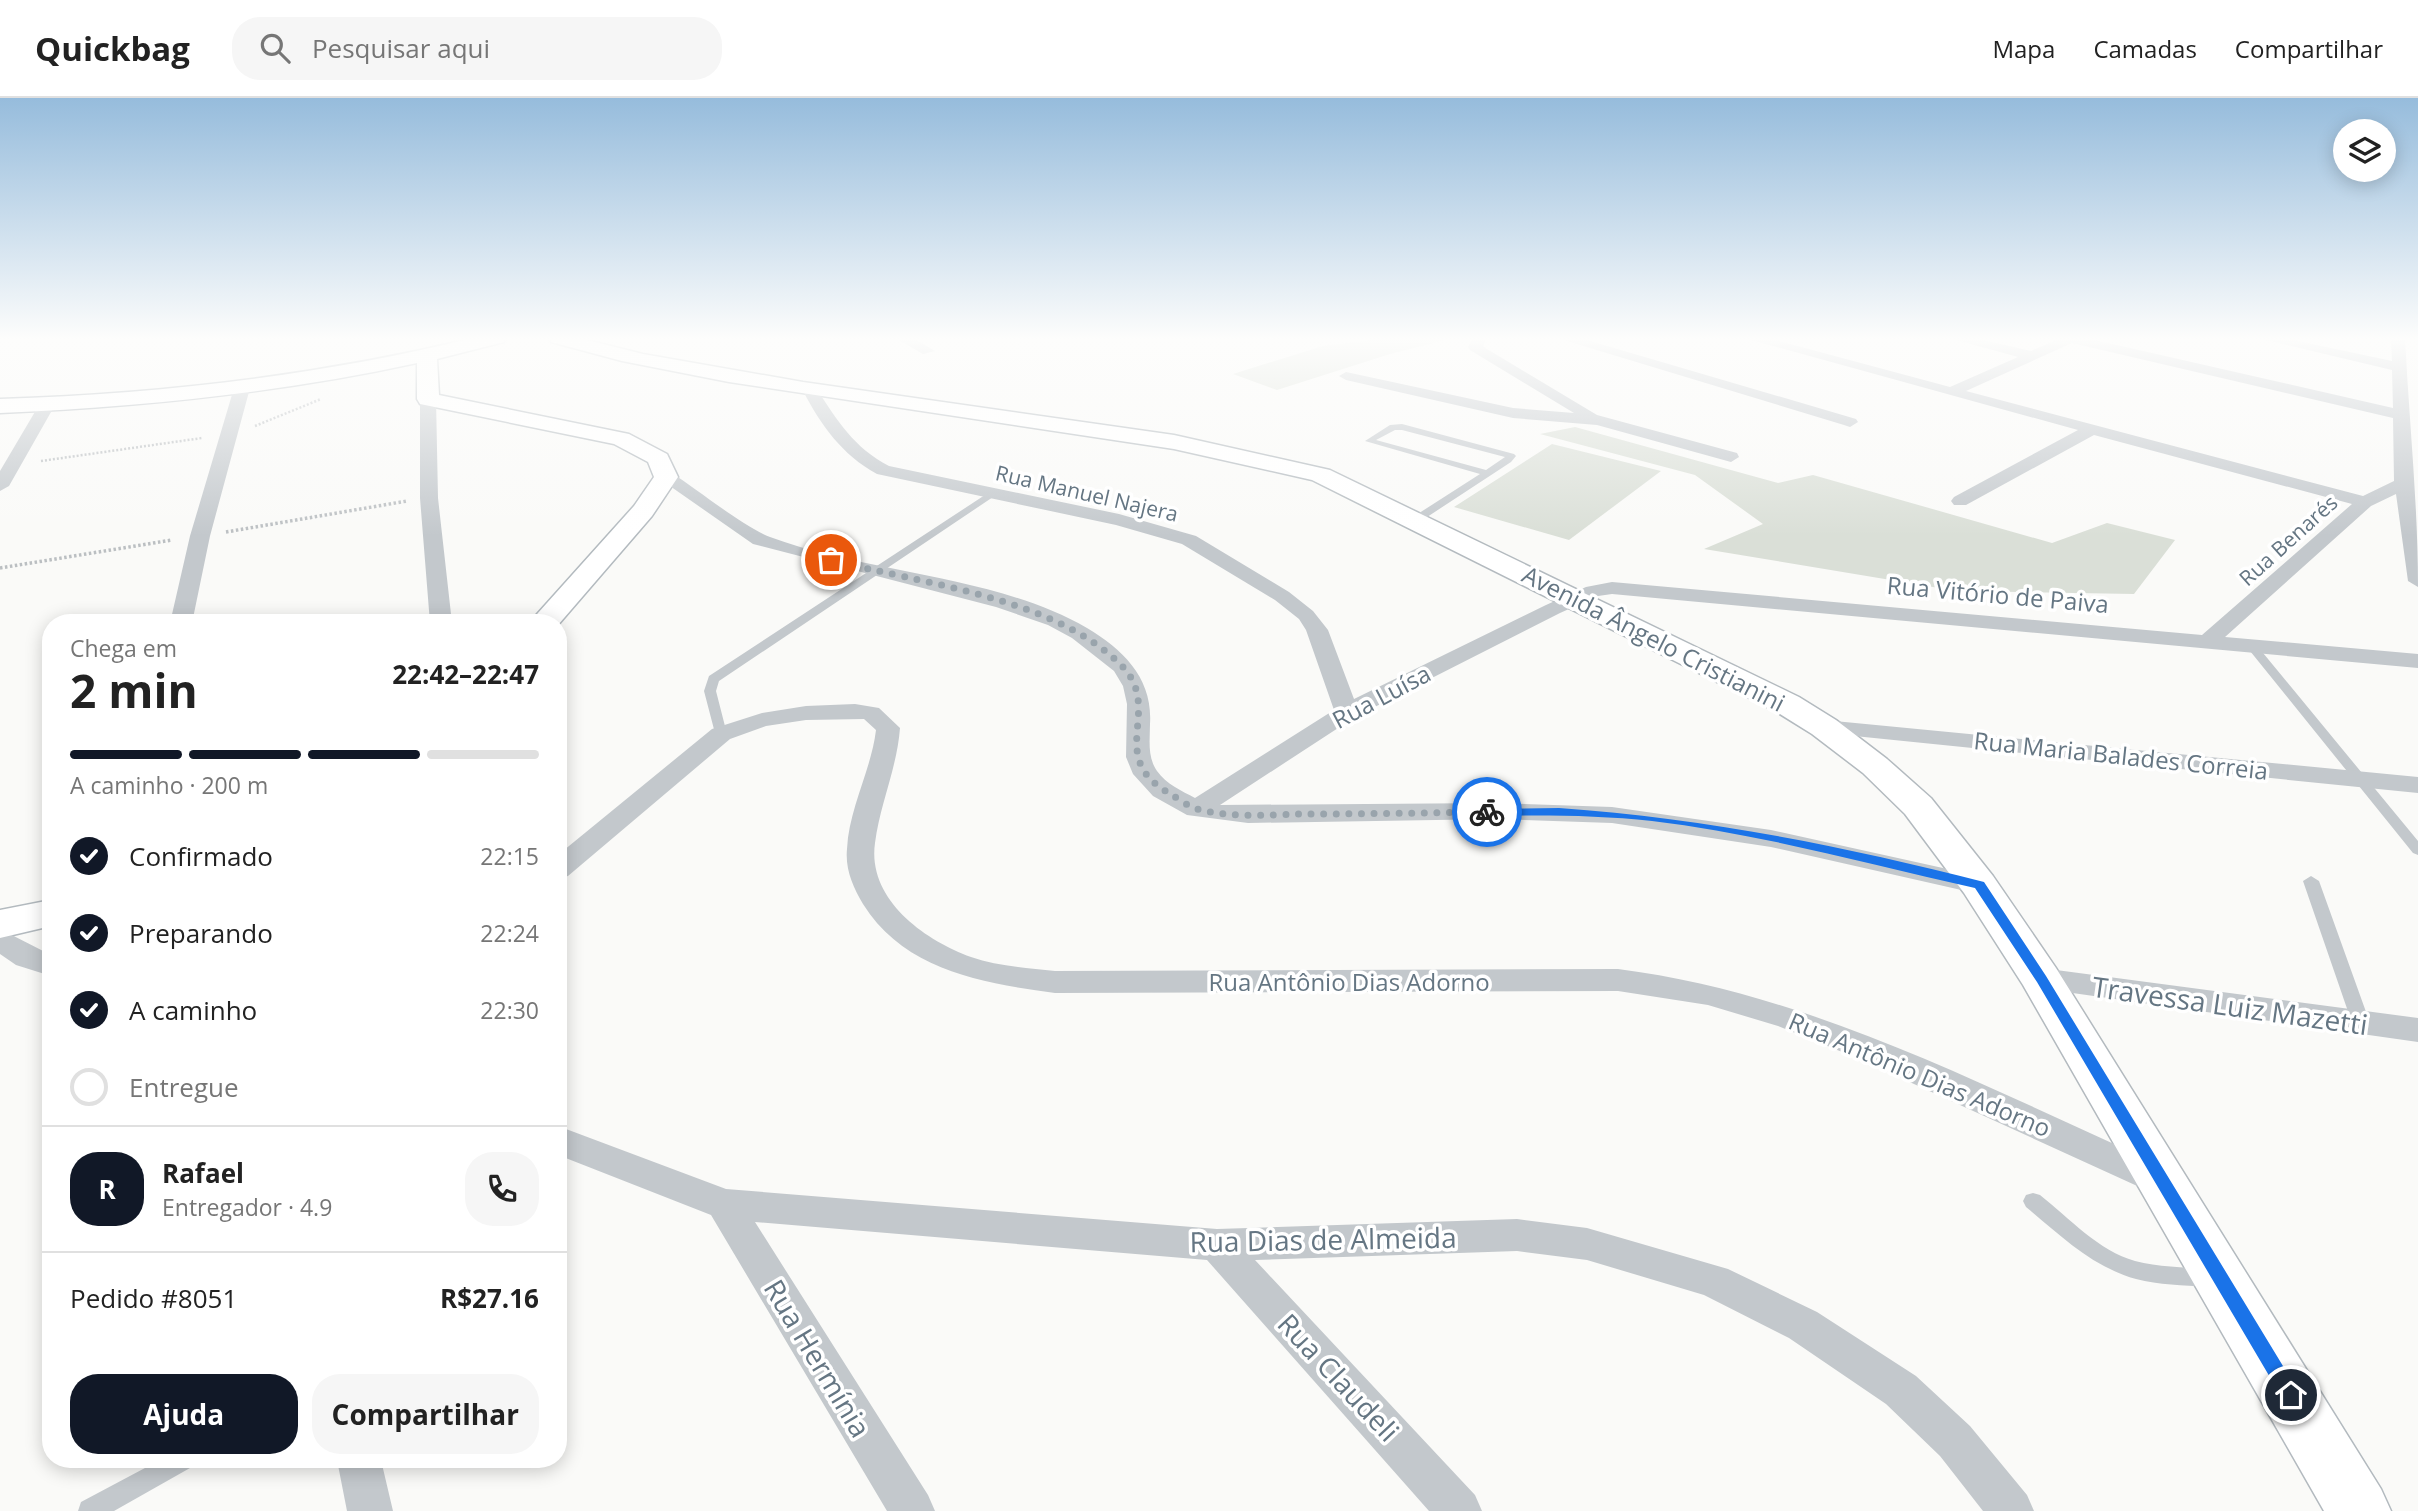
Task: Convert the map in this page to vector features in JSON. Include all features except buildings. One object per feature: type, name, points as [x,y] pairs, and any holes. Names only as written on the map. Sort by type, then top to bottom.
[{"type":"street","points":[[0,405],[66,404]]},
{"type":"street","points":[[183,614],[200,536],[237,404]]},
{"type":"street","points":[[428,404],[429,498],[440,614]]},
{"type":"street","points":[[452,404],[621,439],[652,453],[659,459],[666,477],[760,540],[1025,609],[1066,625],[1098,645],[1132,678],[1138,693],[1138,762],[1145,777],[1196,809],[1261,815],[1559,811],[1651,818],[1750,833],[1979,885]]},
{"type":"street","name":"Rua Manuel Najera","points":[[817,404],[839,435],[868,463],[900,475],[1119,520],[1189,540],[1272,589],[1306,615],[1317,630],[1347,712]]},
{"type":"street","name":"Avenida Ângelo Cristianini","points":[[911,404],[1073,425],[1258,459],[1321,475],[1787,704],[1824,727],[1918,806],[1979,885],[2042,979],[2359,1511]]},
{"type":"street","points":[[1472,404],[1513,413],[1598,420],[1731,457]]},
{"type":"street","points":[[1571,404],[1598,420]]},
{"type":"street","points":[[1789,404],[1850,422]]},
{"type":"street","points":[[1997,404],[2365,502]]},
{"type":"street","points":[[2354,404],[2402,415]]},
{"type":"street","points":[[2402,404],[2407,439],[2403,483],[2418,581]]},
{"type":"street","points":[[0,486],[47,405]]},
{"type":"street","points":[[1960,501],[2092,429]]},
{"type":"street","points":[[552,614],[643,511],[666,477]]},
{"type":"street","name":"Rua Benarés","points":[[2209,640],[2365,502],[2403,483]]},
{"type":"street","name":"Rua Vitório de Paiva","points":[[1575,599],[1602,589],[1637,588],[2418,661]]},
{"type":"street","name":"Rua Luísa","points":[[1196,809],[1347,712],[1575,599]]},
{"type":"street","name":"Rua Antônio Dias Adorno","points":[[567,862],[721,734],[762,720],[806,713],[855,711],[880,718],[888,728],[887,746],[860,844],[861,871],[873,898],[901,931],[937,957],[993,974],[1055,982],[1618,980],[1677,986],[1752,1004],[1838,1035],[2164,1182]]},
{"type":"street","name":"Rua Maria Balades Correia","points":[[1824,727],[2418,785]]},
{"type":"street","points":[[0,899],[42,894]]},
{"type":"street","points":[[0,924],[42,915]]},
{"type":"street","points":[[0,939],[27,958],[42,963]]},
{"type":"street","name":"Travessa Luiz Mazetti","points":[[2042,979],[2418,1030]]},
{"type":"street","name":"Rua Dias de Almeida","points":[[567,1143],[724,1204],[1217,1245],[1517,1234],[1587,1244],[1714,1281],[1803,1325],[1901,1390],[1955,1441],[2011,1511]]},
{"type":"street","name":"Rua Hermínia","points":[[724,1204],[912,1511]]},
{"type":"street","name":"Rua Claudeli","points":[[1217,1245],[1460,1511]]},
{"type":"street","points":[[361,1468],[370,1511]]},
{"type":"lane","points":[[1417,520],[1487,473],[1511,456],[1402,427],[1393,427],[1369,441],[1379,446],[1487,473]]},
{"type":"lane","points":[[721,734],[710,691],[713,679],[991,495]]},
{"type":"lane","points":[[2250,644],[2418,850]]},
{"type":"lane","points":[[2311,881],[2361,1023]]},
{"type":"lane","points":[[2033,1201],[2096,1251],[2122,1265],[2158,1273],[2222,1279]]},
{"type":"lane","points":[[90,1511],[168,1468]]},
{"type":"path","points":[[12,465],[229,432]]},
{"type":"shaded area","points":[[1575,427],[1778,483],[1813,475],[2052,543],[2107,523],[2175,540],[2134,594],[1957,591],[1704,549],[1763,524],[1695,475],[1540,434]]},
{"type":"shaded area","points":[[1552,444],[1661,471],[1569,540],[1454,507]]},
{"type":"way so far","points":[[831,560],[1025,609],[1066,625],[1098,645],[1132,678],[1138,693],[1138,762],[1145,777],[1196,809],[1261,815],[1487,812]]},
{"type":"route","points":[[1487,812],[1559,811],[1651,818],[1750,833],[1979,885],[2042,979],[2291,1395]]}]
